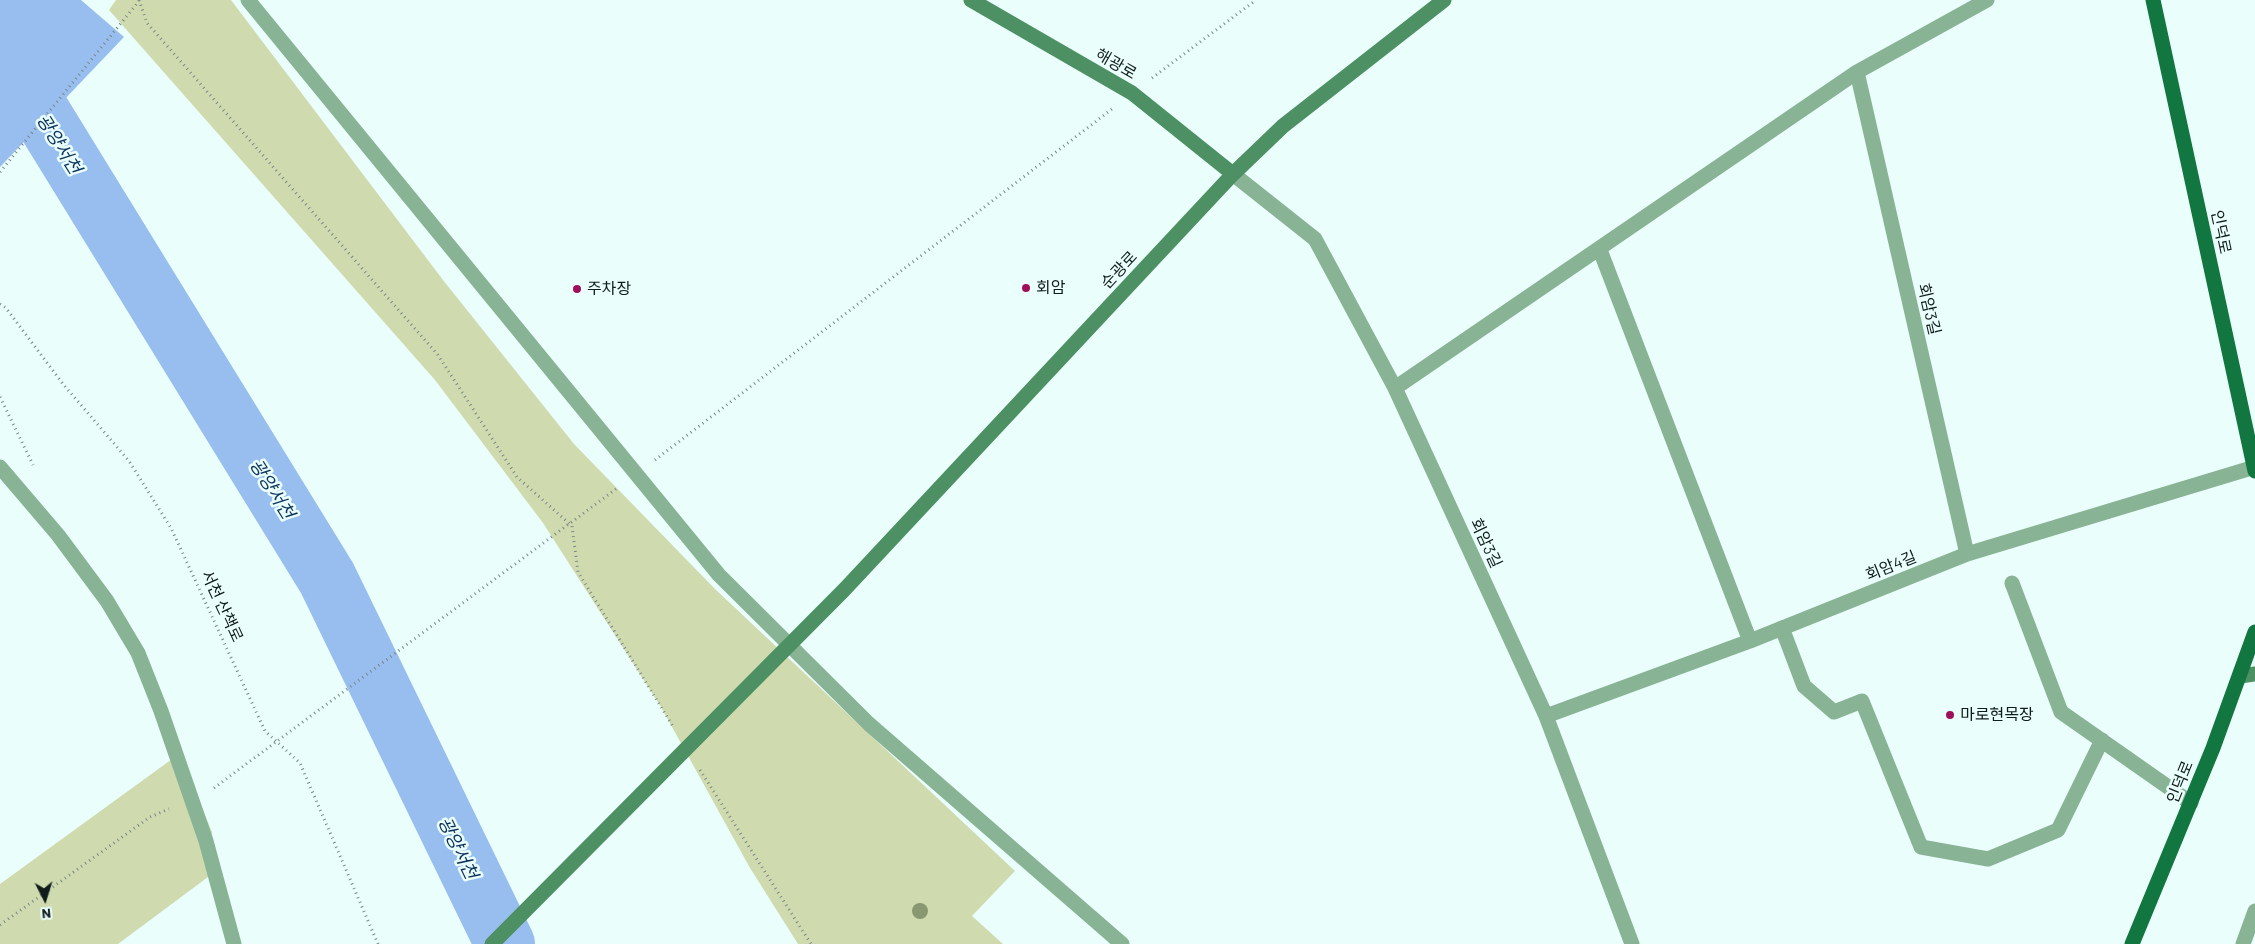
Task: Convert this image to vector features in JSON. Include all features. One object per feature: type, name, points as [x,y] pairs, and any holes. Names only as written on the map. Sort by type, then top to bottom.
[{"type":"main road","name":"해광로","points":[[971,0],[1132,93],[1233,174]]},
{"type":"main road","name":"순광로","points":[[492,944],[844,590],[1233,174],[1282,126],[1444,0]]},
{"type":"main road","name":"인덕로","points":[[2152,0],[2255,469]]},
{"type":"main road","name":"인덕로","points":[[2132,944],[2191,802],[2248,675],[2255,632]]},
{"type":"street","points":[[248,0],[719,575],[869,724],[1122,944]]},
{"type":"street","points":[[1395,388],[1600,250],[1857,72],[1987,0]]},
{"type":"street","name":"회암3길","points":[[1857,72],[1967,554]]},
{"type":"street","name":"회암3길","points":[[1233,174],[1315,239],[1395,388],[1546,716],[1632,944]]},
{"type":"street","points":[[1600,250],[1750,641]]},
{"type":"street","points":[[0,467],[58,535],[91,579],[107,601],[138,653],[161,711],[206,841],[234,944]]},
{"type":"street","name":"회암4길","points":[[1546,716],[1750,641],[1967,554],[2255,469]]},
{"type":"street","points":[[2012,583],[2061,712],[2191,802]]},
{"type":"street","points":[[1782,628],[1804,686],[1834,712],[1862,701],[1921,847],[1988,858],[2058,830],[2102,740]]},
{"type":"street","points":[[2243,944],[2255,911]]},
{"type":"path","points":[[0,172],[140,0]]},
{"type":"path","points":[[140,0],[147,23],[438,355],[516,477],[572,526],[578,572],[677,733]]},
{"type":"path","points":[[647,466],[1256,0]]},
{"type":"path","name":"서천 산책로","points":[[0,304],[6,308],[63,384],[129,461],[171,528],[265,731],[300,764],[378,944]]},
{"type":"path","points":[[227,779],[623,483]]},
{"type":"path","points":[[698,766],[810,944]]},
{"type":"path","points":[[0,925],[150,817],[192,799]]},
{"type":"green space","points":[[116,0],[231,0],[443,280],[574,444],[715,589],[1015,871],[972,916],[1003,944],[798,944],[750,868],[661,707],[543,523],[435,380],[109,10]]},
{"type":"green space","points":[[179,754],[212,832],[208,877],[118,944],[0,944],[0,884]]},
{"type":"water","points":[[0,0],[81,0],[124,37],[0,167]]},
{"type":"waterway","name":"광양서천","points":[[0,56],[10,63],[327,578],[505,944]]},
{"type":"place","name":"회암","points":[[1026,288]]},
{"type":"place","name":"주차장","points":[[577,289]]},
{"type":"place","name":"마로현목장","points":[[1950,715]]}]
